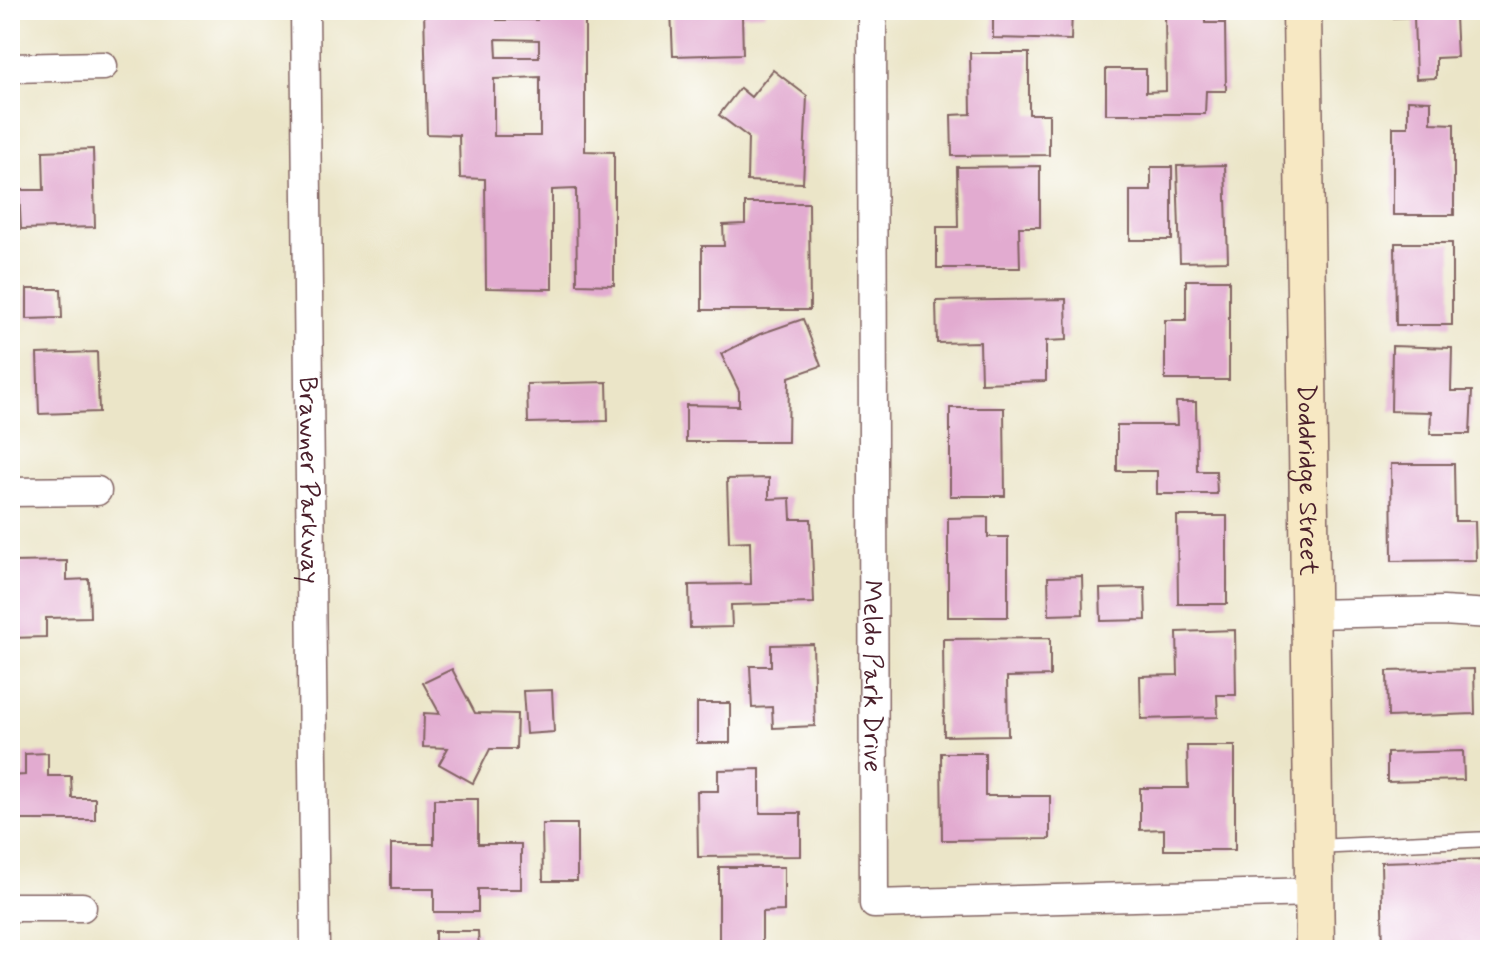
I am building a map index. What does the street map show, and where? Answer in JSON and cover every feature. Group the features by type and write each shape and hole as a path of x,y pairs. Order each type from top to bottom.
{"main road":[{"name":"Doddridge Street","path":"1302,10 1315,950"}],"street":[{"name":"Brawner Parkway","path":"305,10 315,950"},
{"name":"Meldo Park Drive","path":"872,10 874,904 1314,892"},
{"path":"10,68 103,66"},
{"path":"10,492 97,491"},
{"path":"1311,614 1443,611 1490,614"},
{"path":"10,907 82,907"}],"lane":[{"path":"1313,847 1490,839"}],"building":[{"path":"424,10 496,10 497,20 537,20 537,10 585,10 585,151 614,152 614,285 577,284 576,189 552,190 552,289 486,288 485,179 460,178 459,135 427,134","holes":["496,39 539,40 539,57 497,57","540,77 540,136 494,136 494,79"]},
{"path":"671,10 765,10 765,14 742,15 743,54 673,56"},
{"path":"993,10 1072,10 1071,40 993,38"},
{"path":"1165,10 1205,10 1205,23 1225,23 1226,91 1206,91 1205,114 1106,114 1106,69 1146,69 1146,92 1166,91"},
{"path":"1393,10 1490,10 1490,16 1455,17 1457,57 1436,58 1436,78 1416,79 1414,17 1393,18"},
{"path":"970,53 1029,53 1029,114 1049,114 1049,155 952,156 951,115 971,114"},
{"path":"773,70 807,96 803,183 747,181 748,137 719,115 740,88 751,97"},
{"path":"1408,100 1431,101 1431,123 1454,124 1454,215 1393,215 1393,127 1408,127"},
{"path":"93,149 95,227 21,229 19,190 44,190 43,151"},
{"path":"1225,165 1228,261 1180,262 1177,166"},
{"path":"1040,166 1040,227 1019,227 1020,268 937,268 937,227 958,227 957,167"},
{"path":"1151,167 1172,167 1172,240 1130,240 1130,191 1151,191"},
{"path":"745,203 809,203 810,310 702,310 702,246 724,246 723,225 745,224"},
{"path":"1395,243 1452,243 1452,325 1396,325"},
{"path":"1186,280 1229,280 1229,380 1165,380 1165,320 1186,320"},
{"path":"27,289 61,289 62,318 27,319"},
{"path":"1066,299 1067,340 1046,341 1046,381 981,383 980,342 937,343 936,301"},
{"path":"803,319 821,366 789,377 788,442 686,442 686,405 739,406 739,391 721,354 760,334"},
{"path":"1392,346 1452,348 1451,391 1472,391 1470,434 1430,434 1431,412 1391,411"},
{"path":"97,352 99,412 39,414 37,354"},
{"path":"607,382 608,421 528,423 527,384"},
{"path":"1176,402 1196,402 1197,471 1216,471 1217,494 1157,494 1157,471 1117,471 1117,425 1177,425"},
{"path":"950,408 1004,408 1005,496 950,496"},
{"path":"1391,464 1454,464 1455,521 1475,521 1476,560 1392,561"},
{"path":"769,478 769,499 790,498 791,519 811,519 814,603 731,605 732,627 690,628 689,585 751,584 750,541 729,542 727,479"},
{"path":"1177,516 1227,516 1227,604 1178,604"},
{"path":"988,517 988,537 1008,537 1008,617 948,617 948,518"},
{"path":"67,561 67,580 89,579 90,617 46,618 46,637 10,638 10,562"},
{"path":"1082,576 1083,614 1049,615 1048,577"},
{"path":"1145,588 1146,620 1101,621 1100,589"},
{"path":"1235,630 1236,695 1217,695 1218,717 1141,719 1140,676 1178,675 1177,632"},
{"path":"1050,638 1050,676 1007,677 1008,735 944,736 943,639"},
{"path":"813,644 815,726 773,728 772,707 752,708 750,666 771,666 771,645"},
{"path":"452,669 475,713 517,714 516,749 490,749 473,783 439,764 448,748 423,747 424,713 440,714 423,683"},
{"path":"1474,669 1475,714 1388,717 1387,671"},
{"path":"552,690 554,732 526,734 523,691"},
{"path":"697,703 730,703 730,743 697,743"},
{"path":"1187,746 1235,746 1235,850 1164,850 1164,829 1140,830 1140,788 1188,788"},
{"path":"1463,751 1464,780 1387,782 1387,753"},
{"path":"48,753 48,776 71,776 72,798 95,798 95,820 10,820 10,776 25,775 25,754"},
{"path":"941,753 985,753 985,796 1050,796 1050,839 942,840"},
{"path":"760,769 760,813 801,813 801,856 698,857 697,791 718,791 718,770"},
{"path":"434,799 478,799 478,844 521,844 521,889 478,889 478,912 434,912 434,889 391,889 391,844 434,844"},
{"path":"542,824 577,824 577,881 543,881"},
{"path":"1487,859 1490,950 1383,950 1381,862"},
{"path":"719,867 784,867 784,911 762,912 762,950 719,950"},
{"path":"435,931 478,931 479,950 435,950"}]}
